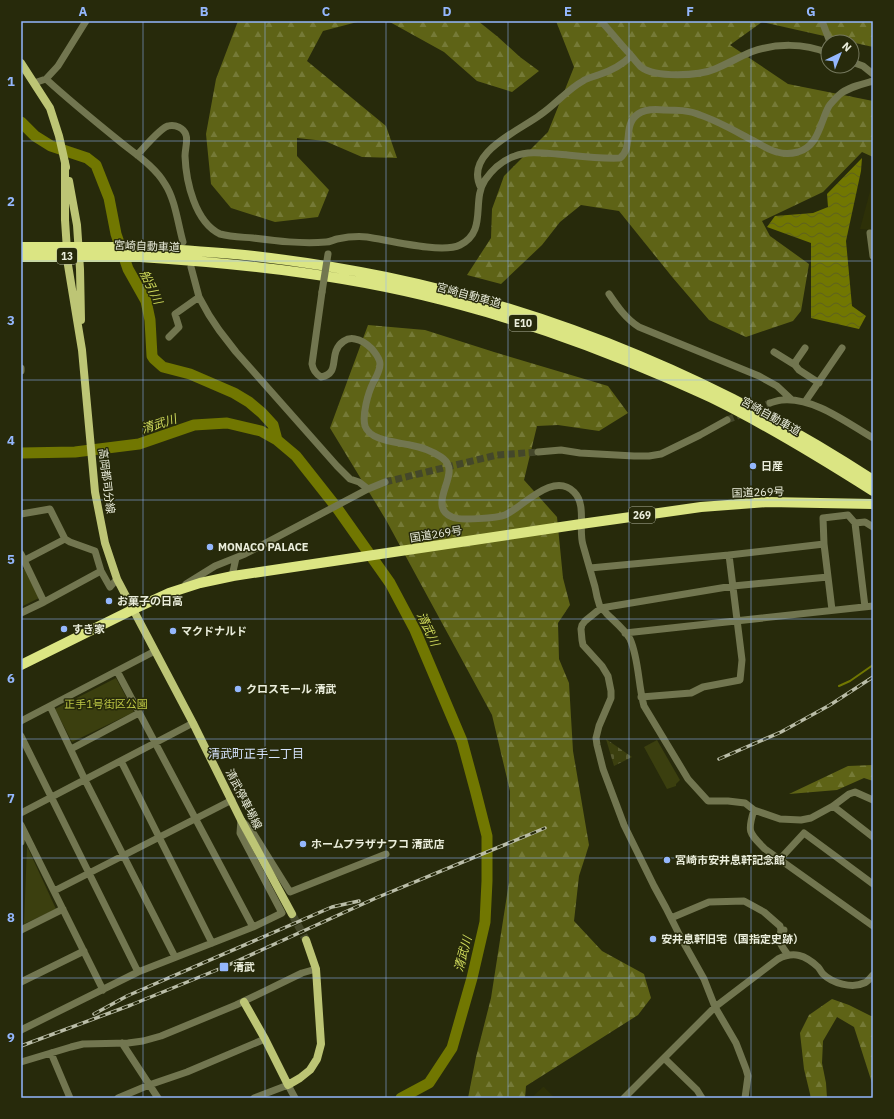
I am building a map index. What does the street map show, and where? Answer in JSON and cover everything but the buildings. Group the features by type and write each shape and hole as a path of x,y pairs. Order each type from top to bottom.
{"highway":[{"name":"宮崎自動車道","path":"21,247 138,252 315,274 384,287 460,304 577,341 627,360 713,399 777,432 873,491"},
{"name":"宮崎自動車道","path":"21,256 195,251 254,256 316,265 401,281 462,295 521,312 580,332 631,352 716,390 782,424 838,457 873,480"},
{"name":"国道269号","path":"21,665 169,593 200,583 233,576 702,507 768,502 873,504"}],"main road":[{"name":"高岡都司分線","path":"21,63 50,108 65,160 77,225 83,365 95,492 105,543 117,579 134,609"},
{"name":"高岡都司分線","path":"65,160 65,220 68,265 82,350"},
{"name":"清武停車場線","path":"134,609 194,723 241,820 292,914"},
{"path":"244,1002 266,1039 288,1084 300,1078 310,1070 317,1059 321,1044 316,969 306,940"}],"street":[{"path":"34,83 46,79 58,66 86,21"},
{"path":"601,21 642,67 654,73 701,73 714,70 751,52 776,46 794,46 820,50"},
{"path":"822,21 827,34"},
{"path":"481,188 477,174 480,163 486,154 496,144 540,116 584,80 621,66 631,56"},
{"path":"860,65 873,74"},
{"path":"46,79 64,96 137,155 161,177 166,184 172,199 183,242"},
{"path":"137,155 169,125 180,127 186,136 185,158 187,180 200,215 214,232 226,236 300,244 328,242 335,239 354,236 421,246 446,248 459,246 468,240 475,230 479,213 481,188 484,181 497,167 514,156 534,152 599,158 620,158 625,154 632,120 639,113 652,110 676,110 699,114 730,128 775,152 788,154 799,152 806,148 816,138 829,107 840,94 873,81"},
{"path":"870,233 873,256"},
{"path":"328,242 328,254 312,364 317,376 321,378 327,376 332,369 338,348 347,339 358,339 374,352 378,357 380,364 378,374 370,389 367,399 364,418 365,426 370,432 384,440 423,449 438,455 447,462 449,468 442,503 443,509 447,514 454,518 463,519 501,516 512,511 540,492 555,486 572,490 579,501 581,539 601,608 629,639 639,675 641,697 644,706 688,779 707,800 745,803 754,810 780,819 801,820 811,818 849,794 855,792 873,800"},
{"path":"191,267 199,297 208,315 223,335 337,466 350,479 359,482 368,489"},
{"path":"609,294 622,313 639,327 759,376 777,386 792,400"},
{"path":"169,337 179,327 175,314 199,297"},
{"path":"795,365 805,348"},
{"path":"805,402 842,348"},
{"path":"774,352 795,365 799,370 819,383"},
{"path":"770,403 782,400 805,402 827,410 873,438"},
{"path":"538,452 561,450 580,453 634,456 661,454 727,420"},
{"path":"169,593 215,566 245,554 368,489 385,482"},
{"path":"21,514 50,509 65,538 70,542 96,551 101,571 110,587 117,579"},
{"path":"832,610 824,544 823,518 848,515 855,524 865,607"},
{"path":"855,524 865,522 873,527"},
{"path":"44,602 22,559 65,538"},
{"path":"590,568 729,555 824,544"},
{"path":"641,697 692,693 703,687 740,680 742,660 729,555"},
{"path":"233,576 236,558"},
{"path":"21,613 101,571"},
{"path":"745,1098 748,1076 736,1043 715,1007 704,980 654,886 624,825 603,769 597,746 597,732 611,698 612,691 608,676 602,666 584,645 581,629 585,621 601,608 733,586 828,577"},
{"path":"625,633 873,606"},
{"path":"21,721 156,651"},
{"path":"117,672 253,927"},
{"path":"50,706 85,780 175,957"},
{"path":"71,749 139,713"},
{"path":"21,813 194,723"},
{"path":"21,736 138,972"},
{"path":"121,761 212,943"},
{"path":"54,891 232,800"},
{"path":"832,806 873,837"},
{"path":"754,810 750,823 750,831 765,849 873,926"},
{"path":"241,820 252,831 290,892 386,854"},
{"path":"21,1030 138,972 253,927 282,913 240,833 241,820"},
{"path":"21,825 21,842"},
{"path":"21,825 103,990"},
{"path":"780,859 804,832 873,884"},
{"path":"671,918 709,902 744,901 764,912 780,926 782,930 779,938 780,945 788,954"},
{"path":"21,930 63,909"},
{"path":"21,982 84,951"},
{"path":"624,1098 715,1007 778,958 786,954 795,954 807,958 818,967 824,975 836,982 856,986 866,983 873,975"},
{"path":"21,1062 83,1044 128,1043 161,1036 244,1002 302,973 316,969"},
{"path":"118,1098 187,1072 266,1039"},
{"path":"122,1043 158,1098"},
{"path":"51,1053 70,1098"},
{"path":"664,1058 697,1090 702,1098"},
{"path":"254,1098 288,1084 296,1098"}],"shaded area":[{"path":"873,180 873,230 860,229"},
{"path":"543,1087 555,1098 531,1098"}],"green space":[{"path":"238,21 361,21 323,31 307,61 386,126 397,158 362,157 325,141 297,138 297,156 329,190 318,217 275,222 231,208 211,184 206,134 216,79"},
{"path":"388,21 478,21 520,57 539,71 512,92 477,81 444,52"},
{"path":"556,21 873,21 873,47 860,44 860,34 820,35 762,22 730,45 788,84 873,101 873,157 862,152 823,192 762,221 770,236 809,264 801,311 793,321 746,337 709,320 619,211 581,205 560,222 542,245 501,284 467,275 491,238 492,209 504,176 548,132 574,67"},
{"path":"368,325 425,330 608,386 628,413 599,431 558,425 537,426 524,480 557,517 563,578 570,605 558,623 559,659 569,683 573,751 589,845 579,876 574,921 602,951 644,974 651,998 638,1015 526,1086 525,1098 468,1098 476,1057 491,998 509,882 510,791 492,715 386,520 330,428"},
{"path":"25,569 39,598 21,607 21,570"},
{"name":"正手1号街区公園","path":"116,678 134,712 72,742 55,709"},
{"path":"606,739 632,757 614,766"},
{"path":"657,740 680,780 676,786 667,789 644,747"},
{"path":"873,765 873,781 864,778 837,790 789,794 848,766"},
{"path":"27,846 56,909 24,924"},
{"path":"832,999 849,1005 873,1017 873,1086 854,1027 837,1017 823,1041 822,1063 827,1098 811,1098 804,1069 800,1033 809,1015"}],"water":[{"path":"862,158 861,171 846,241 852,306 866,316 859,329 811,318 811,243 767,227 775,216 813,213 828,207 827,194"}],"waterway":[{"name":"船引川","path":"21,122 35,136 51,146 87,158 96,165 109,198 116,234 128,269 146,301 150,320 152,356 154,359 163,367 190,374 234,393 249,402 273,425 277,440"},
{"name":"清武川","path":"21,453 75,452 139,444 194,425 227,423 261,431 277,440 296,456 337,508 390,583 415,630 462,741 487,836 485,922 472,978 452,1048 429,1083 401,1098"},
{"path":"839,686 850,681 873,665"}],"tunnel":[{"path":"727,420 770,403"},
{"path":"385,482 497,455 538,452"},
{"path":"292,914 306,940"}],"railway":[{"path":"719,759 781,732 830,705 873,677"},
{"path":"21,1046 131,1005 224,967 376,898 545,828"},
{"path":"94,1014 127,996 332,907 359,901"}],"place":[{"name":"日産","path":"753,466"},
{"name":"MONACO PALACE","path":"210,547"},
{"name":"お菓子の日高","path":"109,601"},
{"name":"すき家","path":"64,629"},
{"name":"マクドナルド","path":"173,631"},
{"name":"クロスモール 清武","path":"238,689"},
{"name":"ホームプラザナフコ 清武店","path":"303,844"},
{"name":"宮崎市安井息軒記念館","path":"667,860"},
{"name":"安井息軒旧宅（国指定史跡）","path":"653,939"},
{"name":"清武","path":"224,967"}],"district":[{"name":"清武町正手二丁目","path":"256,754"}]}
